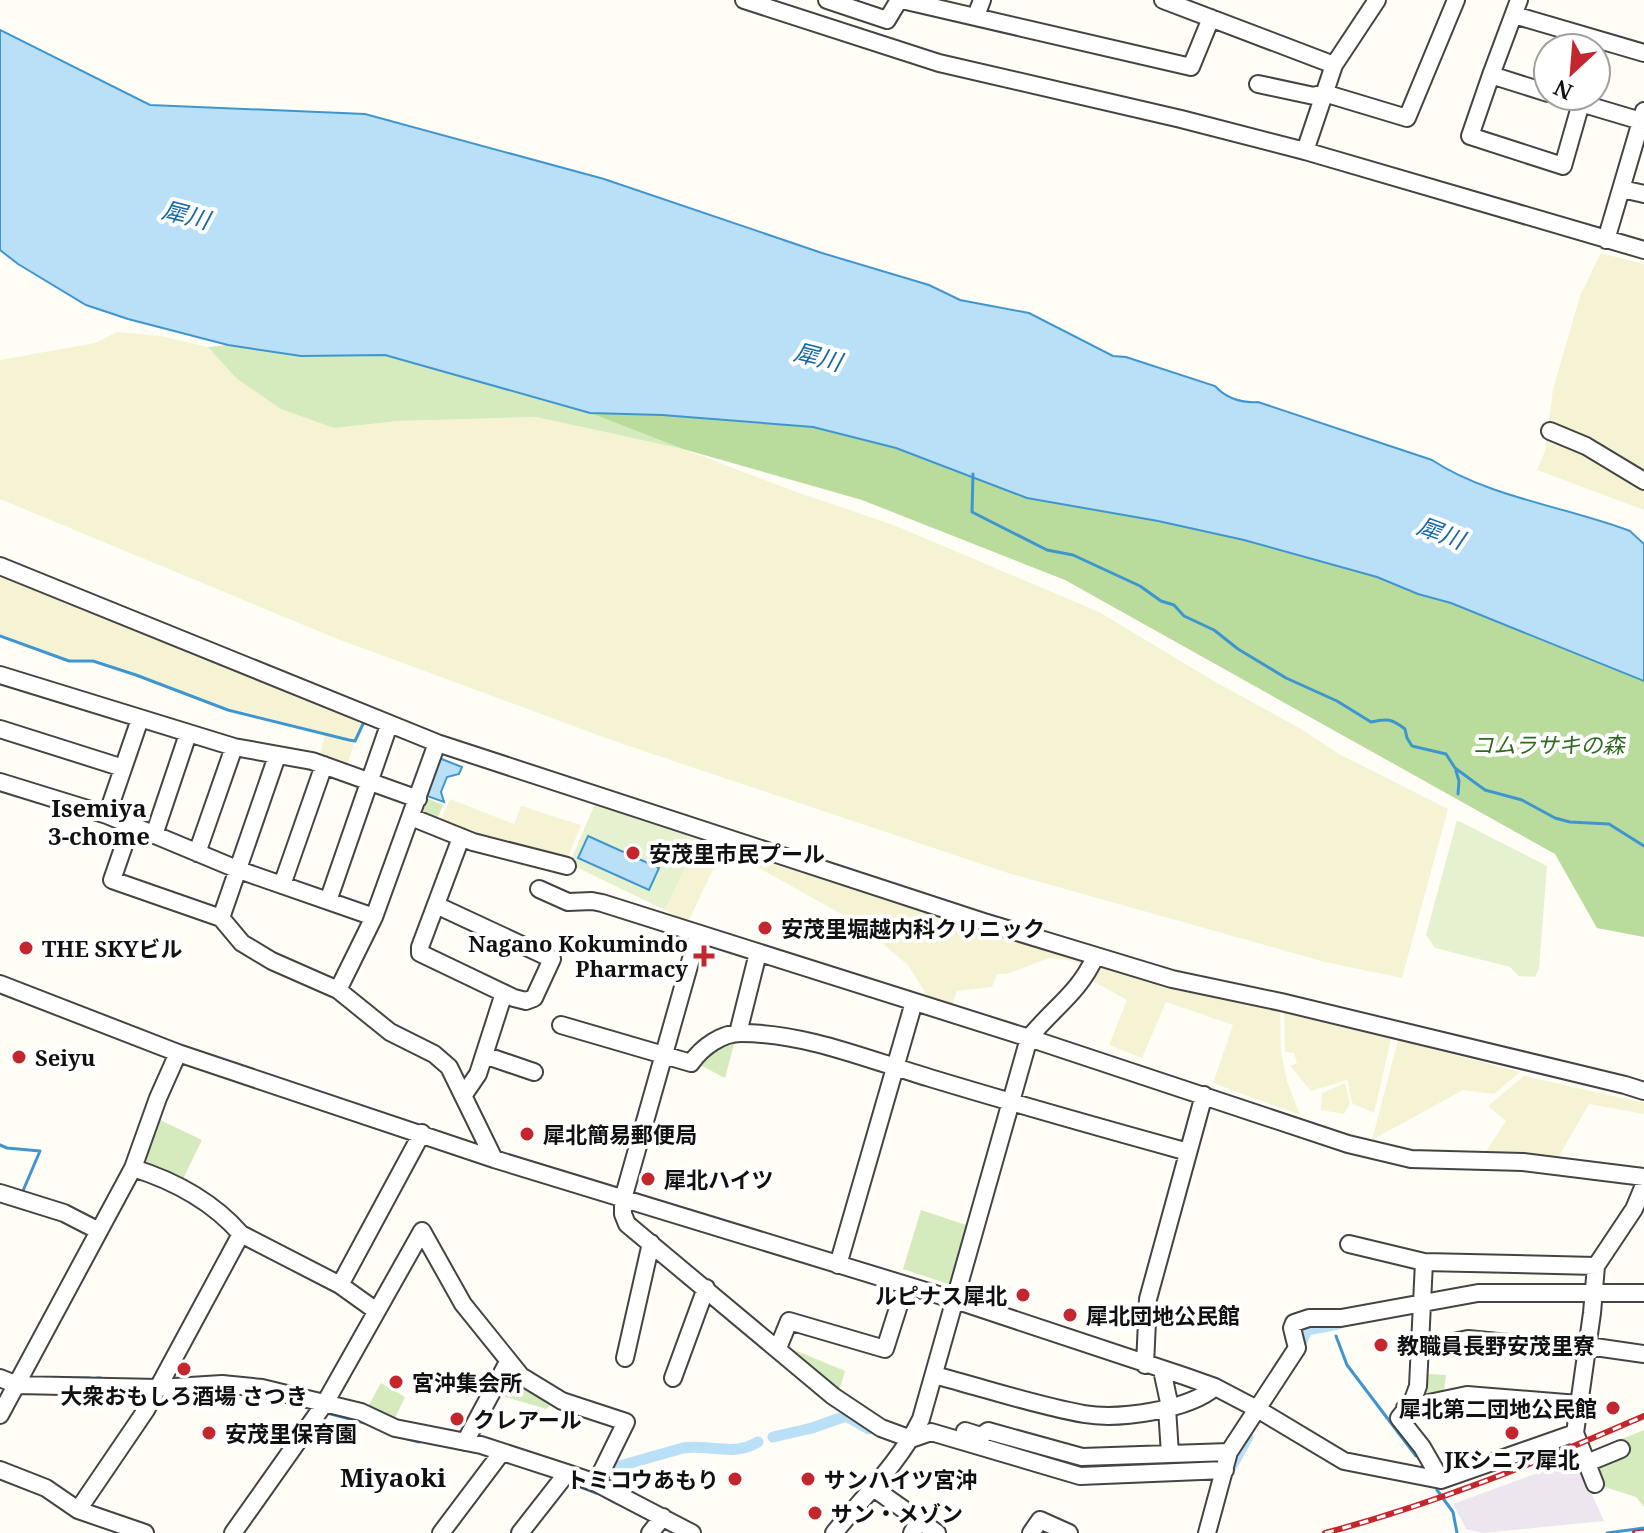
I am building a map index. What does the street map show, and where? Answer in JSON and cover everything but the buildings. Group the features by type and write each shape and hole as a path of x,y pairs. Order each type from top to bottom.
{"street":[{"path":"744,0 939,63 1305,151 1644,250"},
{"path":"827,0 887,20 900,0 1191,67 1211,18"},
{"path":"976,16 982,0"},
{"path":"1163,0 1334,65"},
{"path":"1258,84 1314,96 1324,93 1407,118 1456,0"},
{"path":"1305,151 1334,65 1372,1"},
{"path":"1578,112 1563,166 1470,136 1517,7 1644,53"},
{"path":"1491,75 1532,88"},
{"path":"1606,240 1643,116 1612,110"},
{"path":"1622,189 1644,194"},
{"path":"1550,431 1586,446 1644,481"},
{"path":"0,566 437,743 1095,957 1172,979 1281,1002 1644,1091"},
{"path":"0,675 234,747 324,765 418,799"},
{"path":"107,815 140,719"},
{"path":"328,901 389,725"},
{"path":"0,729 123,768"},
{"path":"154,835 188,734"},
{"path":"338,990 374,917 437,743"},
{"path":"197,853 234,747"},
{"path":"221,918 277,756"},
{"path":"282,885 324,765"},
{"path":"0,782 107,815 239,870 374,917"},
{"path":"411,817 461,837 567,866"},
{"path":"131,825 112,880 221,918 242,943 272,961 338,990 390,1032 434,1054 449,1067 494,1159"},
{"path":"436,905 552,959 534,998 526,1001 504,993 420,953 436,905 461,837"},
{"path":"602,903 609,887"},
{"path":"539,889 568,902 602,903 1029,1038 1348,1144 1411,1159 1523,1162 1644,1177"},
{"path":"698,934 623,1199 627,1224 833,1396 881,1428 911,1439 931,1432 1080,1476 1225,1470"},
{"path":"738,1033 758,953"},
{"path":"836,1532 911,1439 921,1419 1029,1038 1071,996 1086,977 1095,957"},
{"path":"0,984 178,1053 494,1159 955,1300 1215,1387 1344,1461 1441,1480 1575,1433"},
{"path":"463,1096 478,1074 504,993"},
{"path":"838,1265 914,1002"},
{"path":"561,1025 691,1063 698,1052 711,1043 738,1033 793,1038 1188,1152"},
{"path":"0,1415 133,1168 178,1053"},
{"path":"484,1055 534,1072"},
{"path":"1145,1365 1148,1299 1204,1095"},
{"path":"340,1285 422,1133"},
{"path":"133,1168 182,1186 231,1222 241,1234 340,1285 375,1310"},
{"path":"1595,1484 1575,1433 1596,1266 1639,1209 1644,1185"},
{"path":"0,1193 64,1213 99,1231"},
{"path":"233,1533 325,1403 422,1231 463,1304 521,1376 562,1401 626,1422 596,1483"},
{"path":"78,1510 158,1388 241,1234"},
{"path":"625,1358 651,1243"},
{"path":"1349,1244 1424,1262 1596,1266"},
{"path":"1424,1262 1418,1386 1413,1400 1399,1418 1422,1447 1441,1480"},
{"path":"778,1348 789,1321 885,1349 905,1286"},
{"path":"673,1378 706,1288"},
{"path":"1207,1533 1229,1452 1297,1348 1292,1328 1294,1323 1309,1318 1341,1318 1478,1293 1644,1293"},
{"path":"1421,1349 1468,1339 1644,1354"},
{"path":"465,1442 508,1362"},
{"path":"1162,1370 1170,1454"},
{"path":"934,1375 1087,1415 1152,1413 1203,1397 1215,1387"},
{"path":"0,1378 17,1385 158,1388 239,1384 325,1403 361,1412 395,1428 502,1452 596,1483 692,1533"},
{"path":"1405,1408 1467,1395 1578,1404"},
{"path":"921,1419 981,1436 988,1431 1082,1457 1229,1452"},
{"path":"1587,1463 1621,1449"},
{"path":"441,1533 502,1452"},
{"path":"0,1470 46,1488 78,1510 145,1533"},
{"path":"520,1533 567,1473"},
{"path":"872,1487 916,1526 937,1533"},
{"path":"650,1533 663,1517"},
{"path":"1031,1533 1040,1520 1069,1533"}],"shaded area":[{"path":"1601,253 1644,264 1644,510 1537,470 1545,451 1553,389 1580,296"},
{"path":"117,332 161,336 208,347 236,378 334,428 398,421 536,417 683,449 896,526 1099,612 1339,754 1448,809 1402,978 1325,962 1008,873 614,741 335,638 0,499 0,360 95,343"},
{"path":"0,572 361,724 354,740 226,707 93,659 66,659 0,634"},
{"path":"325,735 354,743 347,767 319,758"},
{"path":"450,799 514,824 521,806 581,825 566,862 439,824"},
{"path":"690,832 1088,959 1084,967 1074,961 1049,958 1007,974 997,974 992,987 957,991 952,1005 928,997 908,965 861,925 723,848 688,922 665,910 696,845 686,841"},
{"path":"1096,966 1170,987 1280,1011 1281,1052 1287,1081 1300,1115 1213,1083 1233,1025 1166,1002 1142,1058 1109,1045 1127,1000 1089,979"},
{"path":"1284,1013 1391,1039 1374,1113 1352,1103 1347,1080 1311,1091 1290,1066 1297,1063 1294,1053 1285,1052"},
{"path":"1398,1040 1520,1072 1494,1094 1463,1090 1372,1140"},
{"path":"1524,1076 1644,1103 1644,1114 1589,1104 1555,1163 1483,1156 1506,1121 1488,1106"},
{"path":"1345,1083 1350,1103 1344,1114 1321,1110 1322,1093"},
{"path":"1576,1459 1604,1521 1483,1533 1466,1529 1453,1504"}],"green space":[{"path":"228,345 301,356 385,355 590,413 683,449 536,417 398,421 334,428 281,409 236,378 208,347"},
{"name":"コムラサキの森","path":"590,413 662,415 813,427 896,448 1027,498 1244,540 1377,577 1418,594 1451,603 1644,681 1644,937 1597,928 1555,854 1065,580 862,500 683,449"},
{"path":"424,797 443,805 436,822 418,812"},
{"name":"安茂里市民プール","path":"599,801 690,832 686,841 696,845 665,910 570,862"},
{"path":"1457,820 1547,866 1539,968 1535,977 1519,976 1510,967 1435,948 1426,935"},
{"path":"734,1044 725,1078 700,1065 699,1062 715,1050"},
{"path":"156,1118 202,1140 182,1181 140,1166"},
{"path":"921,1210 972,1227 954,1286 903,1269"},
{"path":"792,1349 845,1371 838,1395 789,1353"},
{"path":"511,1373 553,1402 546,1409 495,1394"},
{"path":"1430,1374 1446,1375 1444,1391 1421,1397 1425,1377"},
{"path":"381,1383 405,1397 395,1418 368,1406"},
{"path":"1644,1430 1644,1507 1636,1497 1605,1487 1595,1467 1623,1454 1617,1441"}],"water":[{"name":"犀川","path":"0,30 150,105 365,114 604,179 822,253 929,285 960,300 1029,313 1113,356 1126,357 1215,386 1235,399 1258,402 1432,460 1454,473 1503,492 1630,531 1644,544 1644,681 1451,603 1418,594 1377,577 1244,540 1027,498 896,448 813,427 662,415 590,413 385,355 301,356 228,345 86,305 0,250"},
{"path":"439,758 462,767 459,774 447,777 441,792 444,802 427,796"},
{"path":"588,836 659,868 649,890 578,858"}],"waterway":[{"path":"973,474 972,512 1047,550 1073,555 1140,586 1286,678 1337,701 1371,722 1389,720 1396,723 1405,729 1412,746 1446,754 1455,768 1485,790 1522,800 1555,818 1609,824 1644,846"},
{"path":"0,636 69,661 93,661 228,710 349,740 355,741 363,724"},
{"path":"1456,771 1458,794"},
{"path":"0,1145 40,1151 22,1193"},
{"path":"1296,1355 1307,1330 1338,1324"},
{"path":"1336,1336 1347,1365 1416,1456"},
{"path":"42,1378 90,1378"},
{"path":"160,1397 240,1394"},
{"path":"255,1395 283,1401"},
{"path":"290,1403 314,1409"},
{"path":"327,1413 365,1423"},
{"path":"773,1437 846,1416 869,1429"},
{"path":"400,1437 419,1442"},
{"path":"1229,1471 1248,1437"},
{"path":"606,1475 609,1469 683,1448 740,1449 758,1442"},
{"path":"568,1482 596,1493"},
{"path":"1437,1490 1453,1512 1457,1533"},
{"path":"605,1497 616,1503"},
{"path":"1607,1533 1644,1528"}],"railway":[{"path":"1325,1533 1487,1480 1644,1416"},
{"path":"1635,1533 1644,1532"}],"place":[{"name":"安茂里市民プール","path":"633,853"},
{"name":"安茂里堀越内科クリニック","path":"765,928"},
{"name":"THE SKYビル","path":"26,948"},
{"name":"Nagano Kokumindo Pharmacy","path":"704,956"},
{"name":"Seiyu","path":"19,1057"},
{"name":"犀北簡易郵便局","path":"527,1134"},
{"name":"犀北ハイツ","path":"648,1179"},
{"name":"ルピナス犀北","path":"1023,1295"},
{"name":"犀北団地公民館","path":"1070,1315"},
{"name":"教職員長野安茂里寮","path":"1381,1345"},
{"name":"大衆おもしろ酒場 さつき","path":"184,1369"},
{"name":"宮沖集会所","path":"396,1382"},
{"name":"犀北第二団地公民館","path":"1613,1408"},
{"name":"クレアール","path":"457,1419"},
{"name":"安茂里保育園","path":"209,1433"},
{"name":"JKシニア犀北","path":"1512,1433"},
{"name":"トミコウあもり","path":"735,1479"},
{"name":"サンハイツ宮沖","path":"808,1479"},
{"name":"サン・メゾン","path":"815,1513"}],"district":[{"name":"Isemiya 3-chome","path":"99,821"},
{"name":"Miyaoki","path":"393,1477"}]}
